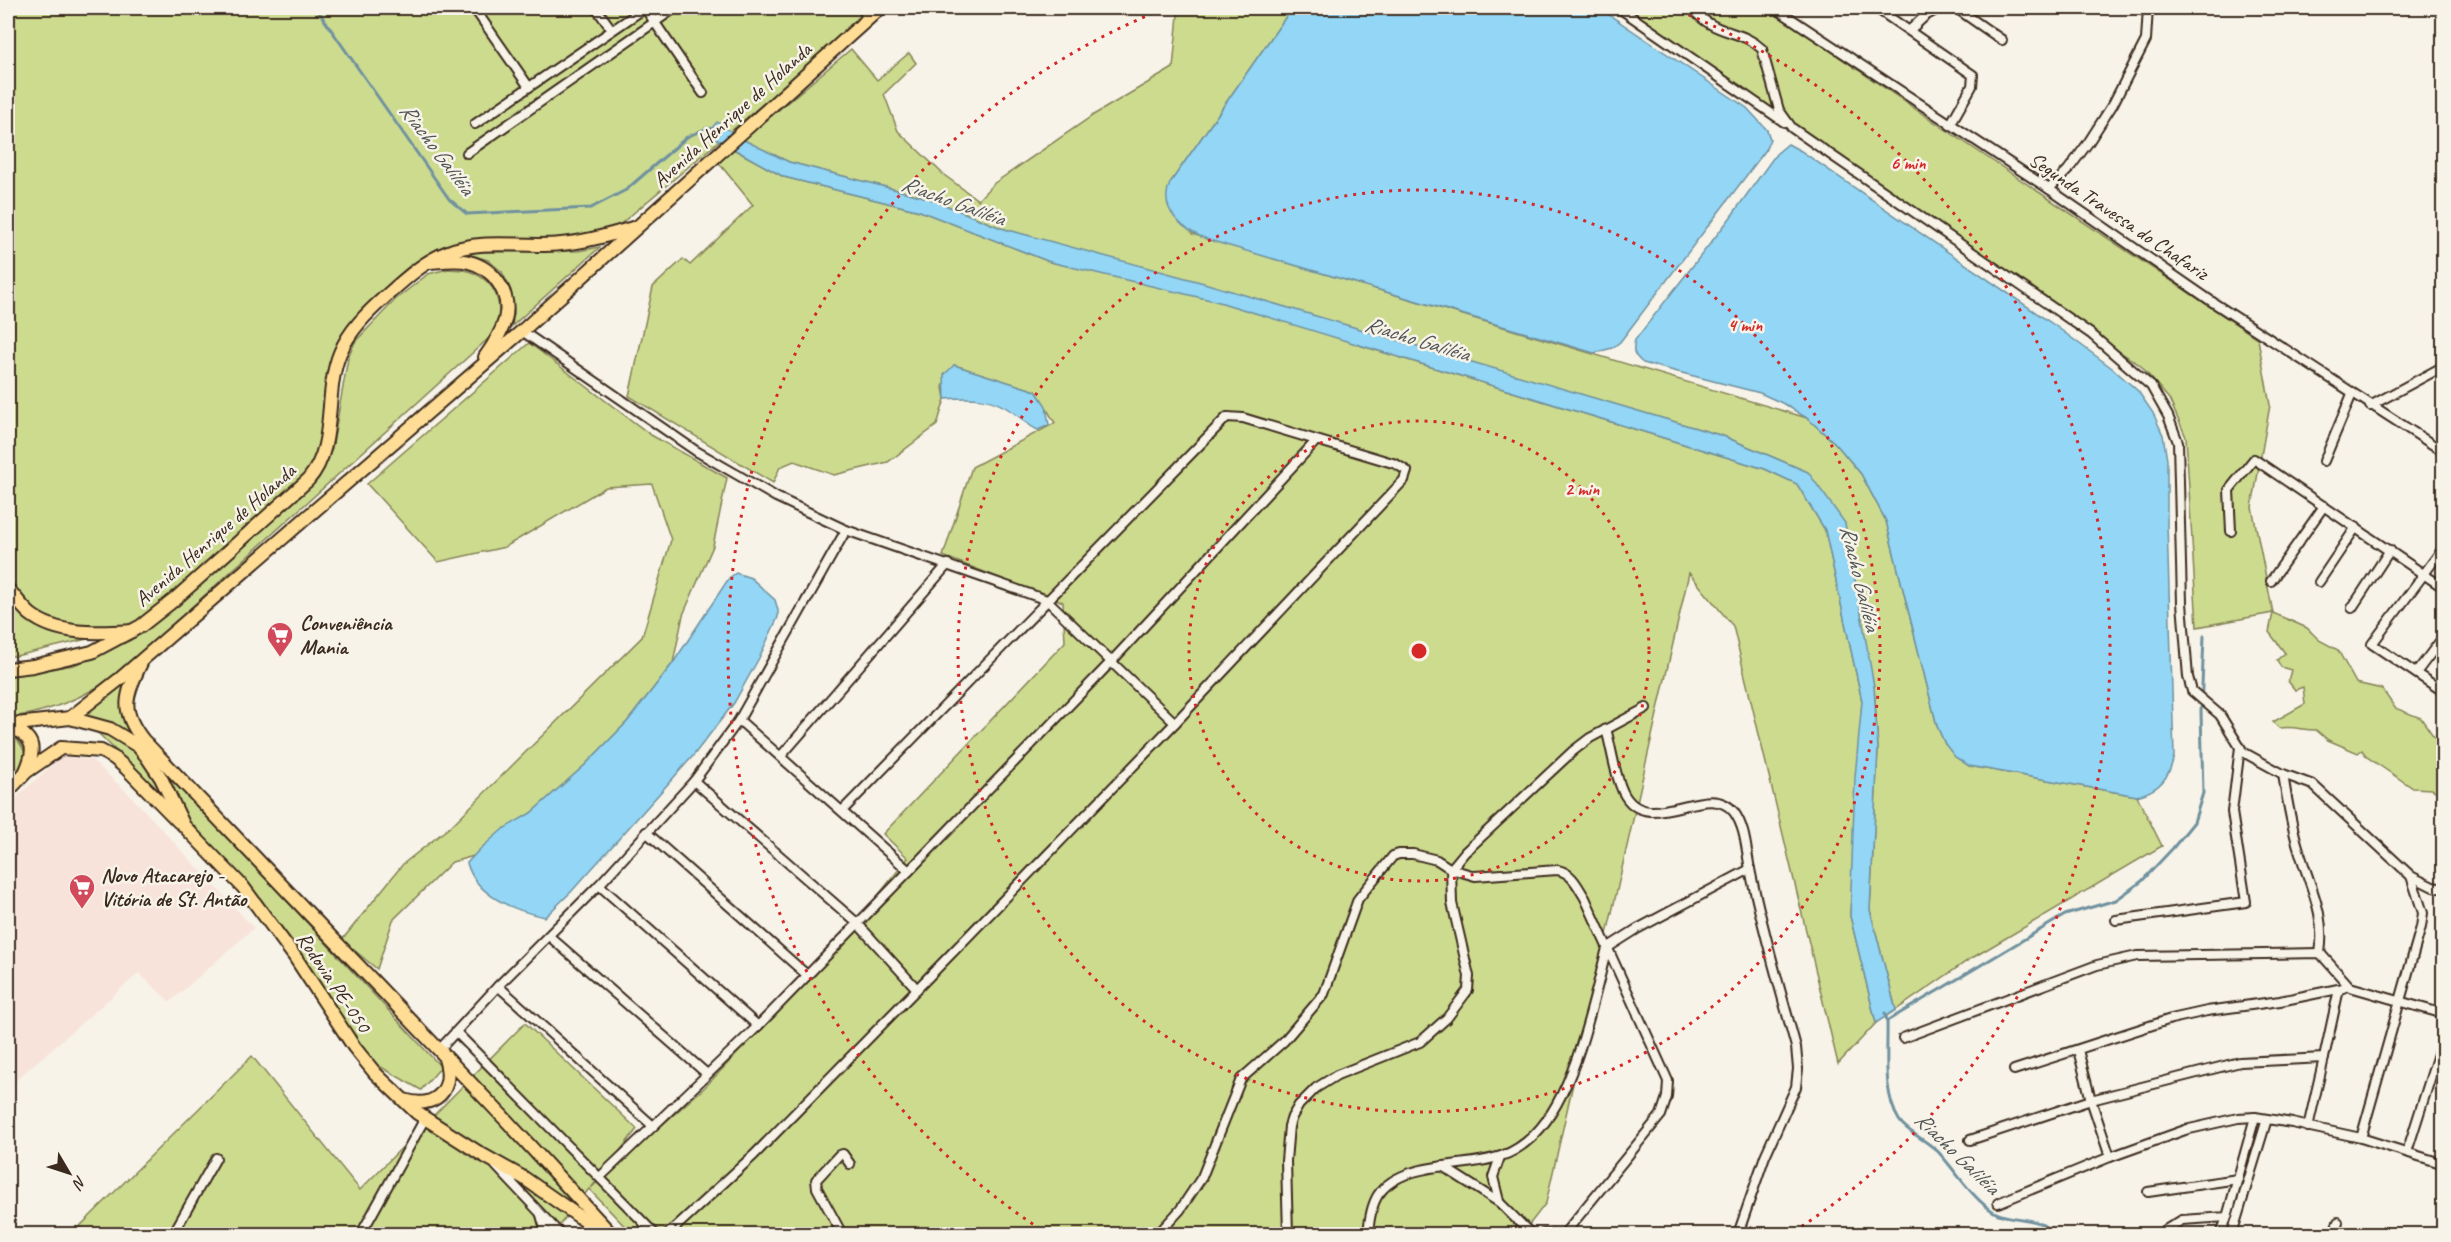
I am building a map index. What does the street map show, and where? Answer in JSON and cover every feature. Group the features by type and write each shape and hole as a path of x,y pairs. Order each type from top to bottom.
{"main road":[{"name":"Avenida Henrique de Holanda","path":"70,718 145,657 522,331 738,136 865,13 880,8"},
{"name":"Avenida Henrique de Holanda","path":"8,669 74,657 104,647 155,617 317,470 326,439 336,362 347,337 371,310 427,262 462,247 563,244 605,237 637,226"},
{"path":"427,262 473,263 486,269 502,288 506,319 477,369"},
{"path":"8,589 30,613 47,623 82,632 132,631"},
{"name":"Rodovia PE-050","path":"145,657 132,685 127,713 133,727 143,740 611,1234"},
{"path":"9,725 70,718"},
{"name":"Rodovia PE-050","path":"70,718 110,729 138,746 161,778 184,826 243,887 295,957 354,1047 375,1073 424,1120 532,1183 605,1234"},
{"path":"9,725 24,734 31,742 33,757 26,772"},
{"path":"8,791 26,772 61,748 100,752 114,758 127,769 184,826"},
{"path":"402,1099 415,1104 429,1102 440,1095 447,1084 449,1071 442,1054"}],"street":[{"path":"474,8 528,87"},
{"path":"596,8 612,30"},
{"path":"475,124 645,8 703,93"},
{"path":"467,153 675,8"},
{"path":"1619,8 2091,334 2151,386 2168,416 2178,442 2182,603 2188,677 2192,691 2220,716 2240,747 2253,759 2283,774 2313,785 2411,876 2433,887 2444,889"},
{"path":"1692,8 1706,23 1716,29 1747,39 1762,49 1779,110 1792,128"},
{"name":"Segunda Travessa do Chafariz","path":"1775,8 2049,189 2214,303 2443,452"},
{"path":"1876,8 1973,75 1972,86 1950,124"},
{"path":"1910,30 1925,16 1940,8"},
{"path":"1956,8 2002,40"},
{"path":"2049,189 2068,170 2112,104 2146,40 2148,8"},
{"path":"522,331 696,451 776,497 846,530 1047,600 1175,723"},
{"path":"2370,406 2444,366"},
{"path":"2324,461 2352,394"},
{"path":"668,1234 754,1155 1175,723 1407,476 1406,469 1243,418 1227,417 842,811"},
{"path":"600,1177 758,1026 909,871 1111,662 1316,441"},
{"path":"2231,531 2229,490 2254,459 2444,588"},
{"path":"2271,581 2324,506"},
{"path":"2319,582 2356,528"},
{"path":"442,1054 456,1032 498,986 599,885 694,781 739,720 846,530"},
{"path":"2444,547 2372,644 2444,692"},
{"path":"2352,608 2390,550"},
{"path":"781,756 948,564"},
{"path":"2416,673 2444,636"},
{"path":"1288,1234 1286,1161 1292,1117 1299,1105 1316,1088 1337,1075 1420,1042 1447,1018 1468,990 1469,976 1452,903 1451,869 1465,852 1563,759 1590,738 1646,708"},
{"path":"739,720 909,871"},
{"path":"1606,729 1623,791 1632,804 1652,812 1716,801 1728,806 1739,820 1744,835 1750,869 1796,1047 1798,1069 1796,1087 1765,1156 1738,1234"},
{"path":"2116,920 2246,902 2232,812 2240,747"},
{"path":"2283,774 2289,818 2320,909 2320,953 2350,987"},
{"path":"694,781 857,922 917,989"},
{"path":"646,832 807,975"},
{"path":"1158,1234 1180,1210 1202,1177 1241,1079 1284,1041 1324,994 1358,899 1379,871 1393,856 1399,854 1413,854 1437,860 1451,869 1481,877 1563,871 1573,879 1585,898 1668,1081 1667,1097 1661,1115 1564,1234"},
{"path":"1368,1234 1377,1197 1389,1183 1400,1177 1442,1167 1500,1157 1536,1133 1559,1098 1583,1037 1608,948 1637,929 1750,869"},
{"path":"2361,1138 2423,913 2411,876"},
{"path":"599,885 758,1026"},
{"path":"549,936 707,1074"},
{"path":"1903,1038 2097,965 2137,956 2320,953"},
{"path":"498,986 653,1126"},
{"path":"2014,1070 2171,1019 2350,987 2444,1014"},
{"path":"2308,1127 2339,989"},
{"path":"456,1032 655,1234"},
{"path":"2407,1152 2444,1035"},
{"path":"2078,1050 2091,1100 2110,1157"},
{"path":"1970,1140 2091,1100 2240,1062 2324,1058"},
{"path":"1998,1203 2110,1157 2210,1122 2255,1117 2361,1138 2444,1164"},
{"path":"2221,1234 2255,1117"},
{"path":"2232,1234 2267,1119"},
{"path":"361,1234 424,1120"},
{"path":"842,1234 817,1188 816,1180 841,1154 850,1164"},
{"path":"1500,1157 1493,1177 1500,1203"},
{"path":"173,1234 216,1158"},
{"path":"489,1159 560,1234"},
{"path":"1442,1167 1500,1203 1531,1234"},
{"path":"2148,1192 2238,1179"},
{"path":"539,1211 545,1229 544,1234"},
{"path":"2159,1234 2181,1220 2227,1217"},
{"path":"2333,1234 2338,1222"},
{"path":"1543,1234 1552,1234"}],"shaded area":[{"path":"62,756 92,760 129,794 254,928 170,1002 139,973 8,1087 8,805"}],"green space":[{"path":"8,8 860,8 865,18 605,237 466,252 578,251 600,247 512,326 514,312 511,290 502,272 488,260 470,255 447,258 418,269 347,337 321,462 132,631 82,632 30,613 8,587"},
{"path":"1183,8 1292,8 1170,183 1192,234 1807,418 1836,444 1861,474 1886,521 1937,726 1945,744 1969,766 2137,796 2162,846 1967,961 1896,1010 1870,910 1878,749 1874,686 1808,472 1723,436 1296,311 1001,228 928,198 789,162 743,140 851,49 877,80 909,53 916,63 884,94 898,131 944,175 978,200 993,184 1095,114 1173,68 1178,15"},
{"path":"1621,8 1768,8 2258,339 2270,405 2252,507 2273,613 2197,627 2186,437 2169,399 2140,365 2050,306"},
{"path":"733,149 784,177 920,211 1050,262 1227,298 1362,346 1765,469 1797,484 1825,530 1862,701 1850,916 1876,1023 1838,1064 1733,626 1689,573 1546,1203 1522,1234 632,1234 589,1189 552,1234 72,1234 252,1056 360,1190 525,1023 637,1129 591,1188 705,1087 820,968 908,858 883,834 1065,642 1063,602 943,556 972,467 1055,423 1036,391 954,365 943,387 945,399 937,425 888,462 834,475 794,461 780,467 773,483 629,396 653,287 683,259 690,265 753,205 718,162"},
{"path":"448,269 471,272 481,277 494,291 499,308 498,318 490,337 113,676 89,692 67,702 43,711 8,717 8,675 74,665 131,640 174,608 306,486 321,470 333,444 348,358 355,342 396,299 428,274"},
{"path":"529,343 651,435 727,478 713,546 683,615 673,663 627,722 585,765 531,813 513,824 474,856 452,862 393,920 377,969 342,940 403,864 451,826 642,637 671,540 652,484 606,487 505,547 438,562 367,484"},
{"path":"8,596 34,622 57,634 91,638 8,656"},
{"path":"2273,613 2307,628 2319,640 2338,650 2356,683 2382,689 2395,708 2421,718 2443,750 2443,797 2432,789 2413,788 2367,757 2362,750 2358,753 2328,740 2316,730 2279,728 2273,722 2305,704 2303,687 2295,690 2288,681 2291,670 2281,667 2277,660 2285,653 2269,632"},
{"path":"130,677 133,735 441,1067 421,1090 374,1063 276,920 235,869 86,721 77,719"},
{"path":"8,730 21,745 25,757 21,769 8,784"}],"water":[{"path":"1292,8 1599,8 1747,108 1767,130 1770,139 1765,151 1620,342 1612,348 1594,353 1209,240 1191,232 1176,219 1167,203 1170,183"},
{"path":"717,122 744,140 789,162 928,198 1001,228 1204,283 1723,436 1808,472 1845,523 1874,686 1878,749 1870,910 1896,1010 1876,1023 1850,916 1855,777 1862,701 1825,530 1797,484 1765,469 1219,302 1050,262 920,211 784,177 707,134"},
{"path":"1788,144 2057,327 2112,368 2138,391 2153,413 2163,435 2167,460 2174,756 2166,777 2152,790 2137,796 1969,766 1955,757 1945,744 1937,726 1886,521 1861,474 1836,444 1807,418 1784,404 1760,393 1643,363 1636,356 1635,340 1730,218 1776,154"},
{"path":"954,365 1036,391 1046,406 1049,425 1038,430 998,403 972,398 945,399 944,375"},
{"path":"736,573 751,578 775,600 778,617 734,703 693,756 571,892 545,917 521,911 488,893 472,875 467,863 503,829 531,813 585,765 627,722 673,663 729,578"}],"waterway":[{"name":"Riacho Galiléia","path":"316,8 449,199 467,214 591,208 626,190 687,137 707,128 713,129"},
{"path":"1887,1021 2065,915 2116,900 2142,881 2173,848 2194,822 2203,793 2201,711 2204,636"},
{"name":"Riacho Galiléia","path":"1885,1013 1888,1085 1899,1120 1937,1150 1986,1207 2001,1215 2034,1221 2047,1228 2052,1234"}],"place":[{"name":"Conveniência Mania","path":"280,658"},
{"name":"Novo Atacarejo - Vitória de St. Antão","path":"82,910"}]}
